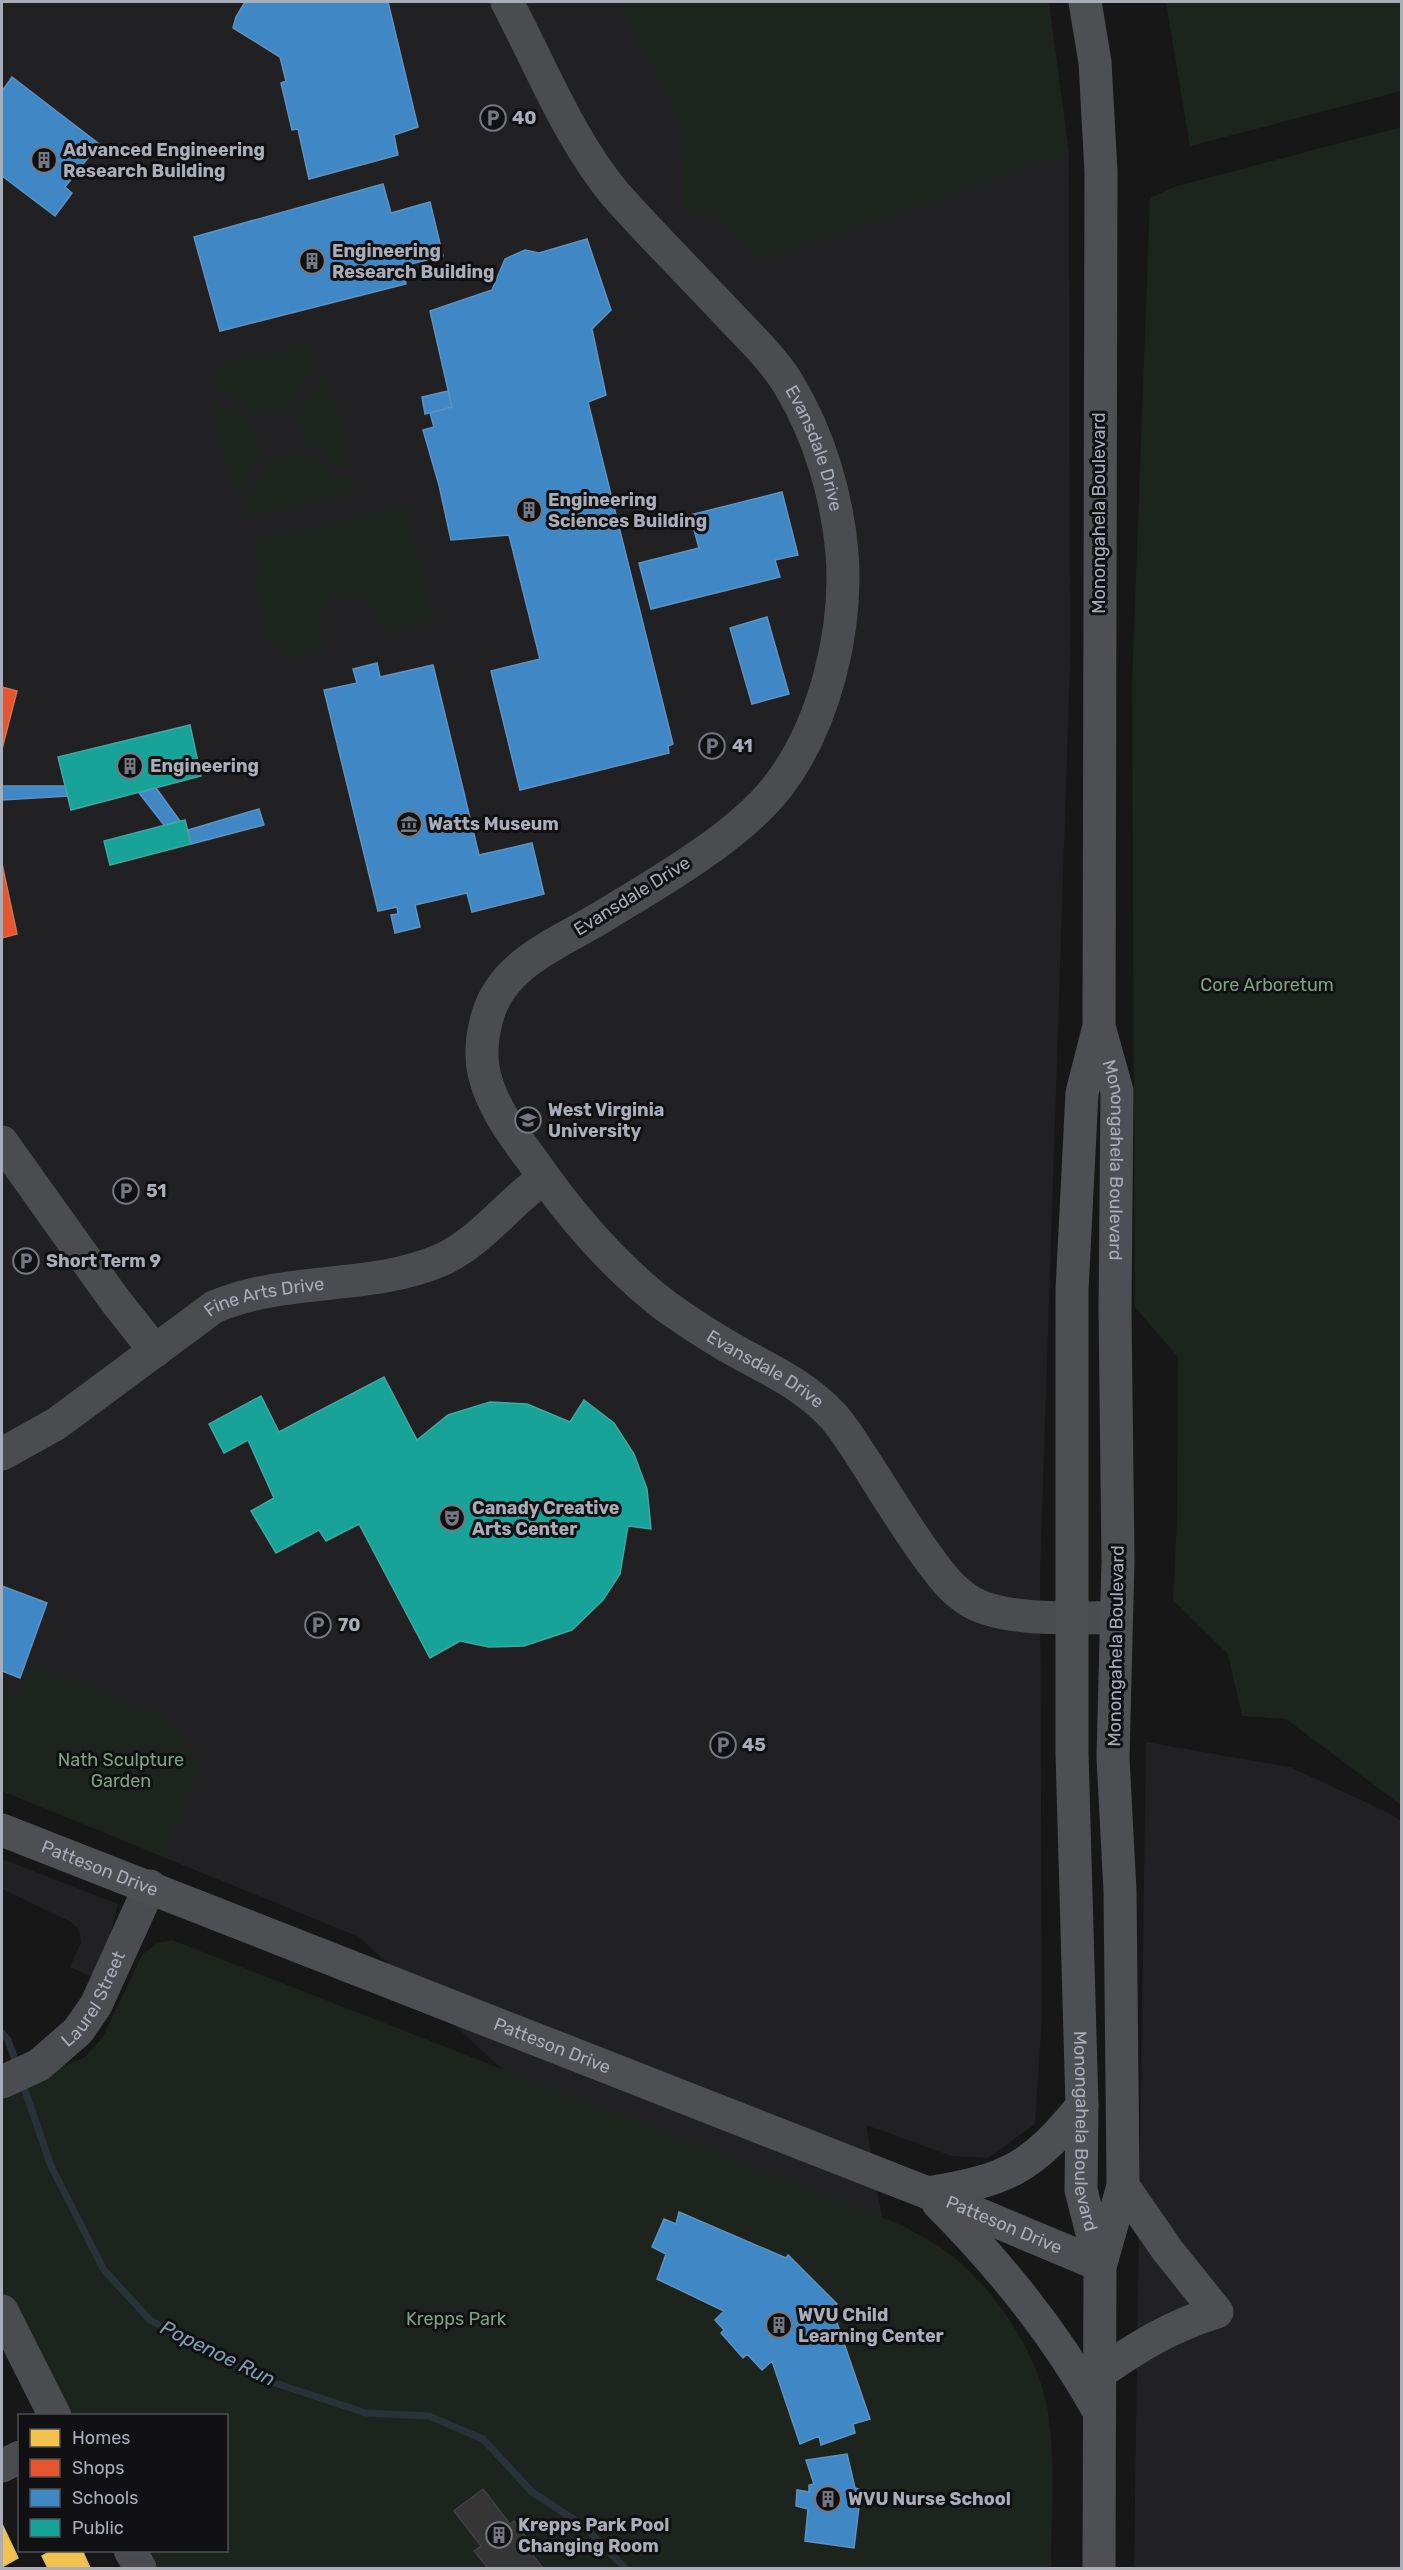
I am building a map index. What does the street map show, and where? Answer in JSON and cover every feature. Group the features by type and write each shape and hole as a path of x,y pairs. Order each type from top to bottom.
{"main road":[{"name":"Monongahela Boulevard","path":"1085,2 1095,62 1101,172 1099,1026 1083,1093 1072,1290 1072,1764 1082,2106 1081,2190 1100,2265 1098,2410 1100,2568"},
{"name":"Monongahela Boulevard","path":"1099,1026 1117,1091 1115,1309 1118,1560 1113,1758 1120,1891 1123,2186 1100,2265"},
{"name":"Patteson Drive","path":"2,1830 150,1886 928,2193 1100,2265"},
{"path":"928,2193 984,2182 1026,2163 1059,2134 1082,2106"},
{"path":"1100,2373 1160,2334 1188,2321 1217,2312 1168,2251 1123,2186"},
{"path":"928,2193 978,2243 1033,2310 1061,2348 1098,2410"}],"street":[{"name":"Evansdale Drive","path":"507,2 580,142 615,194 787,380 824,463 837,508 843,559 841,610 835,654 822,702 801,748 777,787 744,821 707,849 602,917 549,946 515,970 489,1010 482,1042 482,1065 492,1100 503,1121 577,1223 614,1260 666,1306 739,1353 789,1379 808,1392 838,1422 945,1582 973,1603 1007,1615 1116,1618"},
{"path":"2,1142 114,1299 155,1351"},
{"name":"Fine Arts Drive","path":"2,1454 56,1424 214,1307 239,1296 282,1287 405,1272 442,1260 477,1236 522,1192 544,1178"},
{"name":"Laurel Street","path":"2,2082 39,2064 78,2031 96,2005 150,1886"},
{"path":"2,2311 54,2414"},
{"path":"2,2466 18,2458"},
{"path":"131,2552 140,2568"}],"shaded area":[{"name":"West Virginia University","path":"2,2 1043,2 1069,153 1070,665 1040,1574 1042,2018 1035,2124 988,2158 952,2156 866,2125 939,2545 567,2129 359,1937 2,1791"},
{"path":"1146,1742 1290,1767 1389,1813 1401,1821 1402,2568 1134,2568"},
{"path":"2,1859 118,1904 103,1965 90,1976 70,1967 81,1942 78,1929 71,1922 2,1889"}],"green space":[{"path":"619,2 1049,2 1069,153 764,260 719,217 686,212 683,200 686,132"},
{"path":"1166,2 1401,2 1401,91 1190,146"},
{"name":"Core Arboretum","path":"1402,127 1401,1805 1286,1719 1242,1716 1228,1654 1173,1600 1177,1522 1178,1357 1135,1307 1132,685 1150,198 1177,186"},
{"path":"305,345 322,357 287,410 270,409 258,415 216,388 212,369"},
{"path":"326,371 354,472 302,441 304,428 296,416"},
{"path":"211,400 215,400 255,425 255,437 263,451 237,492 234,493"},
{"path":"297,449 353,483 356,492 248,517 244,504 272,457 288,457"},
{"path":"406,506 434,621 384,634 378,614 372,604 359,596 344,595 330,600 321,612 320,626 324,649 283,658 281,648 273,649 253,572 261,569 255,543"},
{"name":"Nath Sculpture Garden","path":"29,1664 170,1720 201,1764 164,1856 2,1791 2,1691 17,1697"},
{"name":"Krepps Park","path":"172,1940 904,2226 942,2248 981,2284 1012,2323 1035,2367 1043,2390 1052,2451 1051,2568 140,2568 131,2552 228,2552 228,2414 54,2414 2,2311 2,2095 47,2072 84,2058 103,2037 142,1955 157,1943"}],"building: Homes":[{"path":"2,2524 18,2558 2,2567"},
{"path":"49,2552 83,2552 90,2568 48,2568 42,2556"}],"building: Shops":[{"path":"2,687 17,691 2,749"},
{"path":"2,864 17,934 2,938"}],"building: Schools":[{"path":"245,2 388,2 418,127 394,135 398,155 309,179 298,129 292,130 281,83 286,81 280,57 233,28 236,17"},
{"name":"Advanced Engineering Research Building","path":"12,77 99,144 65,187 72,193 55,216 2,176 2,91"},
{"name":"Engineering Research Building","path":"383,184 391,213 430,202 443,256 403,266 406,284 220,331 194,237"},
{"name":"Engineering Sciences Building","path":"587,239 611,310 592,329 606,395 588,402 673,744 668,746 669,753 520,790 491,671 540,659 509,535 451,540 439,485 423,430 434,427 430,413 452,407 430,311 492,290 505,259 525,250 539,253"},
{"path":"448,391 452,407 425,414 422,397"},
{"path":"782,492 798,555 775,560 780,577 651,609 639,563 699,548 690,515"},
{"path":"767,617 789,694 752,704 730,628"},
{"path":"377,663 380,677 433,665 479,855 532,843 544,894 472,912 467,893 415,905 420,927 395,933 391,915 398,914 397,907 378,911 324,690 357,683 353,669"},
{"path":"2,786 66,786 68,796 2,800"},
{"path":"156,788 180,821 164,825 139,793"},
{"path":"259,809 264,825 191,844 188,830"},
{"path":"2,1586 47,1603 20,1678 2,1671"},
{"name":"WVU Child Learning Center","path":"679,2212 786,2258 788,2255 837,2304 832,2308 870,2419 853,2424 855,2433 821,2445 819,2436 800,2444 772,2361 762,2370 747,2354 743,2358 721,2333 724,2330 715,2320 724,2311 657,2279 666,2254 652,2247 664,2219 676,2224"},
{"name":"WVU Nurse School","path":"847,2454 855,2488 861,2490 854,2548 805,2541 808,2509 796,2506 797,2490 809,2492 809,2485 814,2484 806,2460"}],"building: Public":[{"name":"Engineering","path":"190,725 201,776 71,810 58,757"},
{"name":"Engineering","path":"185,820 191,844 110,865 104,841"},
{"name":"Canady Creative Arts Center","path":"384,1377 417,1440 448,1415 490,1402 527,1404 570,1422 584,1400 614,1423 634,1454 647,1489 651,1529 628,1526 620,1574 603,1600 572,1630 524,1646 489,1647 460,1641 430,1658 359,1524 326,1541 319,1530 276,1553 251,1511 274,1498 248,1440 224,1453 209,1424 261,1396 279,1432"}],"building: Other":[{"name":"Krepps Park Pool Changing Room","path":"483,2489 510,2524 514,2521 536,2550 531,2553 543,2568 488,2568 474,2551 481,2546 454,2511"}],"waterway":[{"name":"Popenoe Run","path":"2,2033 8,2040 17,2065"},
{"name":"Popenoe Run","path":"22,2082 51,2166 104,2270 150,2320 257,2377 366,2413 429,2416 483,2439 532,2492 584,2526 625,2568"}],"place":[{"name":"40","path":"493,118"},
{"name":"Advanced Engineering Research Building","path":"44,160"},
{"name":"Engineering Research Building","path":"312,261"},
{"name":"Engineering Sciences Building","path":"529,510"},
{"name":"41","path":"712,746"},
{"name":"Engineering","path":"130,766"},
{"name":"Watts Museum","path":"409,824"},
{"name":"West Virginia University","path":"528,1120"},
{"name":"51","path":"126,1191"},
{"name":"Short Term 9","path":"26,1261"},
{"name":"Canady Creative Arts Center","path":"452,1518"},
{"name":"70","path":"318,1625"},
{"name":"45","path":"723,1745"},
{"name":"WVU Child Learning Center","path":"779,2325"},
{"name":"WVU Nurse School","path":"828,2499"},
{"name":"Krepps Park Pool Changing Room","path":"499,2535"}]}
